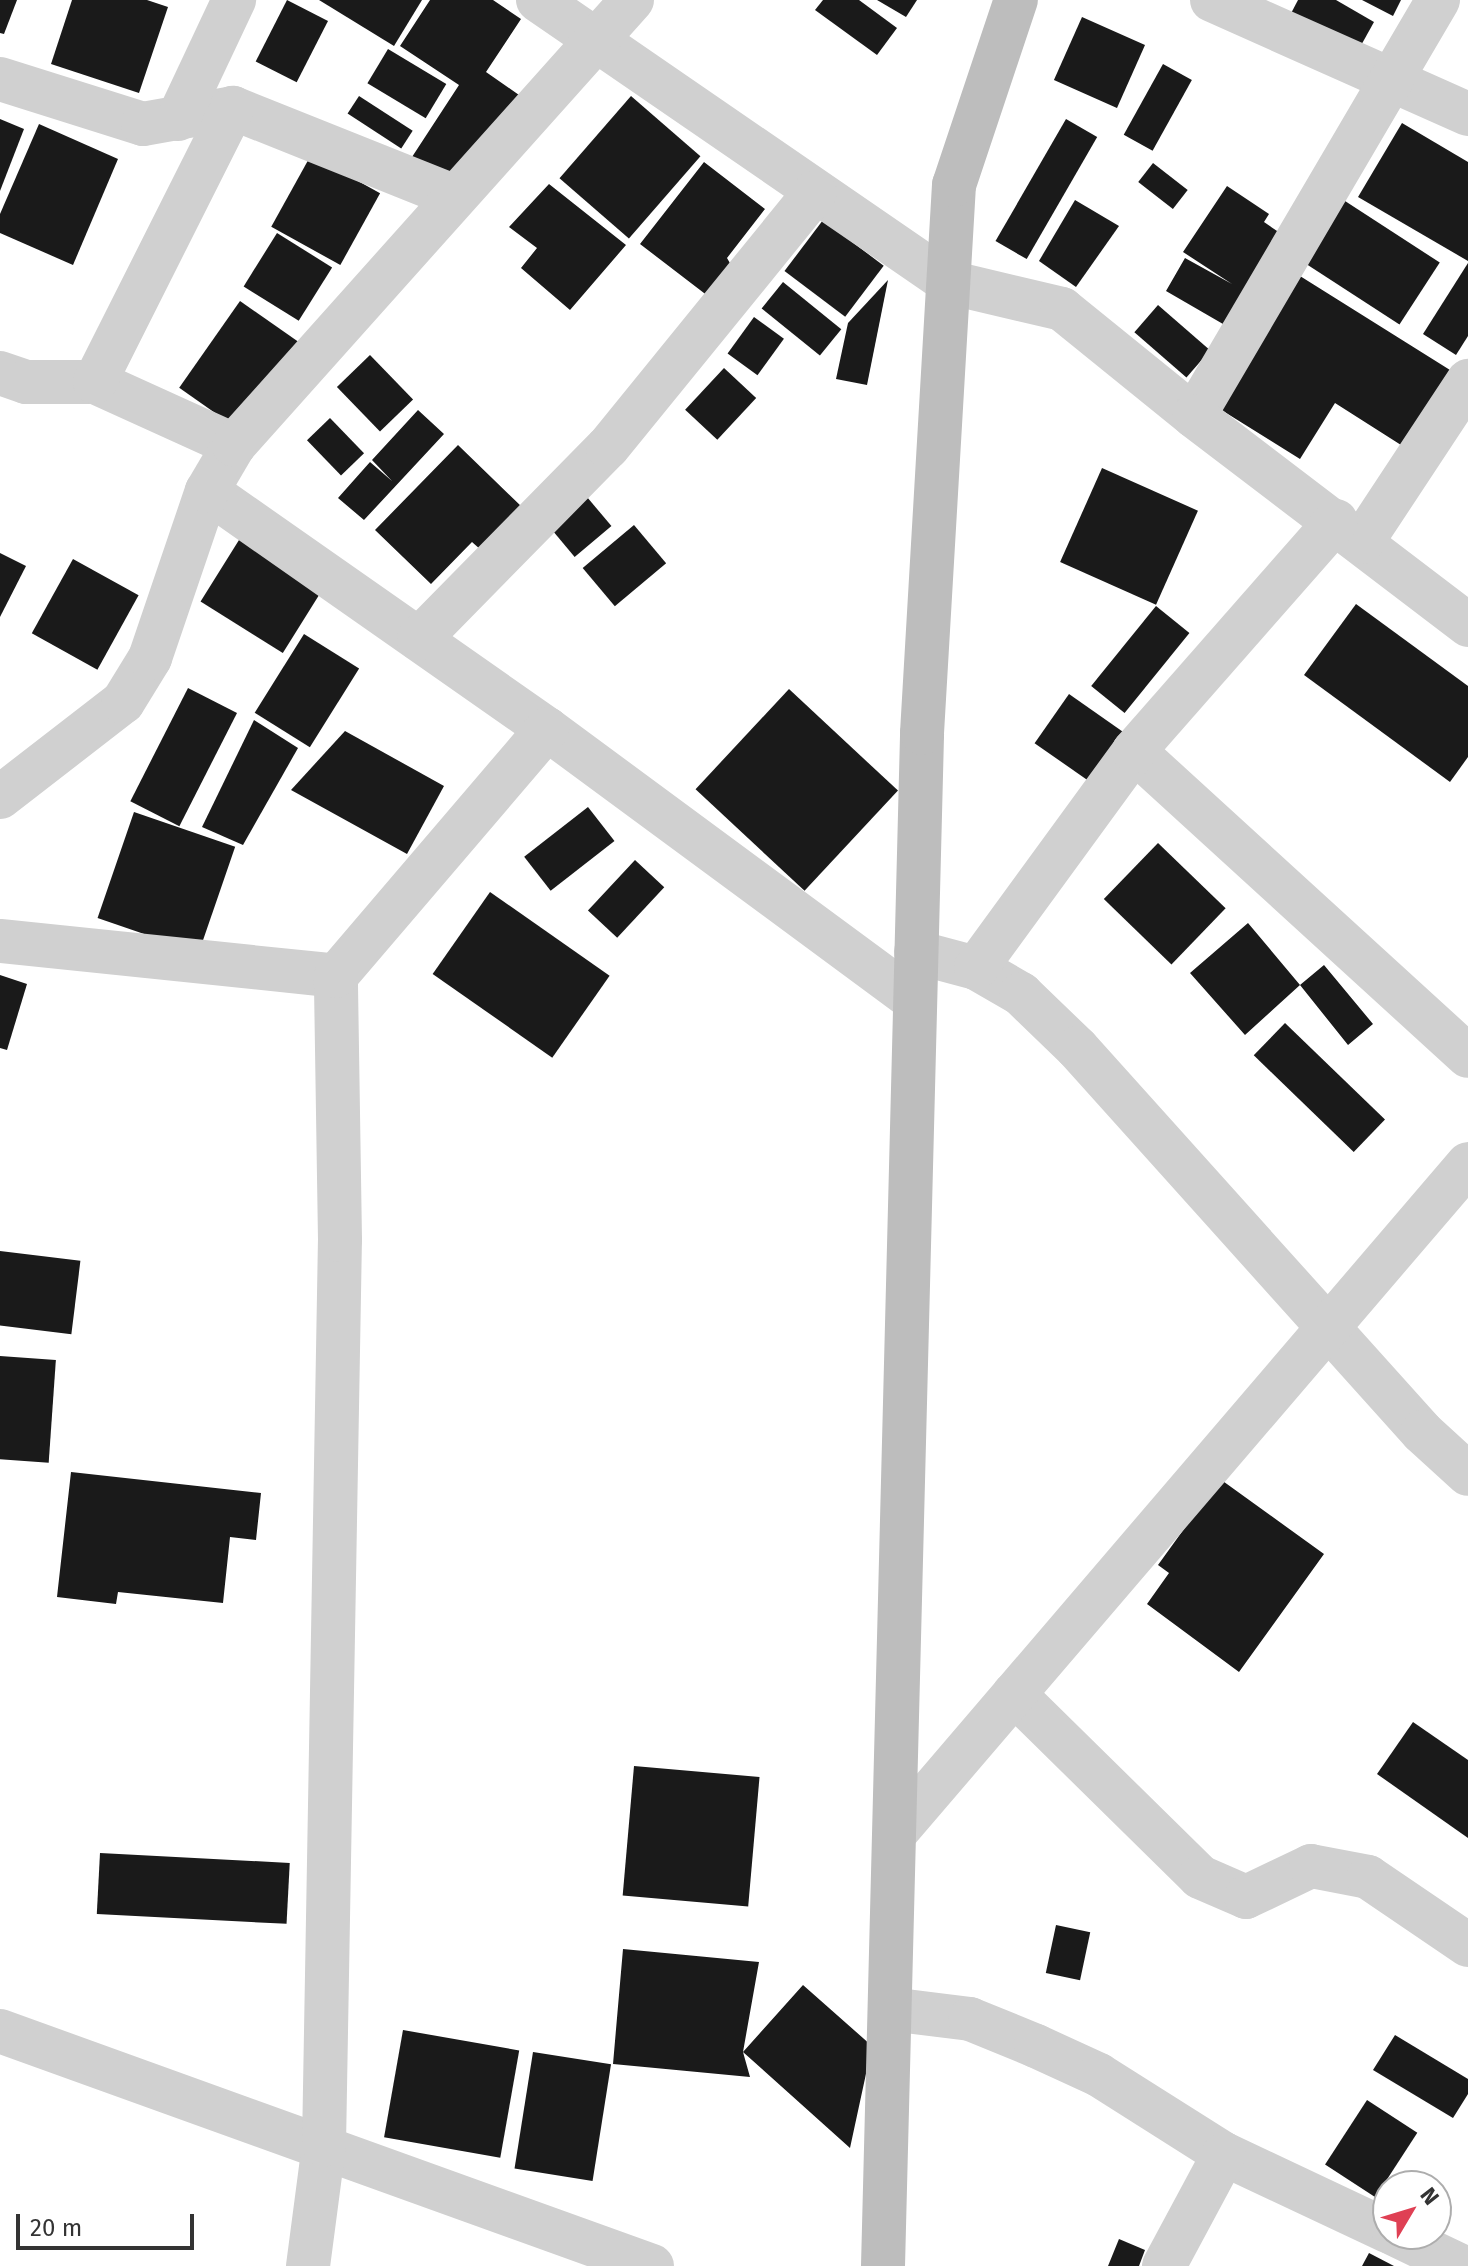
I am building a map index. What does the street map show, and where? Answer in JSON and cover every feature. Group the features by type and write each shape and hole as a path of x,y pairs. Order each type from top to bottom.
{"street":[{"path":"178,119 234,0"},
{"path":"538,0 948,282 1062,309 1194,416 1468,625"},
{"path":"0,797 123,702 150,658 207,491 234,445 455,197 599,42 632,0"},
{"path":"883,2266 897,1831 916,952 948,282 954,185 1016,0"},
{"path":"1212,0 1468,114"},
{"path":"1194,416 1438,0"},
{"path":"0,79 143,124 233,108 455,197"},
{"path":"95,382 233,108"},
{"path":"419,639 608,447 815,192"},
{"path":"0,373 26,382 95,382 234,445"},
{"path":"976,968 1134,751 1349,532 1468,381"},
{"path":"207,491 547,729 915,1000"},
{"path":"308,2266 324,2145 340,1240 336,976 547,729"},
{"path":"1134,751 1468,1056"},
{"path":"0,941 336,976"},
{"path":"916,952 976,968 1021,994 1077,1048 1327,1325 1468,1474"},
{"path":"897,1831 1327,1325 1468,1164"},
{"path":"1014,1694 1200,1877 1246,1897 1311,1866 1368,1877 1468,1945"},
{"path":"890,2009 970,2019 1036,2046 1099,2075 1224,2154 1372,2223"},
{"path":"0,2031 324,2145 652,2266"},
{"path":"1164,2266 1224,2154"},
{"path":"1428,2250 1461,2266"}],"building":[{"path":"0,0 17,0 4,34 0,33"},
{"path":"72,0 147,0 168,7 139,93 51,64"},
{"path":"287,0 328,21 297,82 256,61"},
{"path":"319,0 422,0 394,46"},
{"path":"430,0 493,0 521,19 486,72 519,95 457,188 412,157 459,85 400,46"},
{"path":"823,0 859,0 897,28 877,55 815,10"},
{"path":"877,0 917,0 906,17"},
{"path":"1298,0 1336,0 1374,22 1354,58 1287,21"},
{"path":"1362,0 1401,0 1393,16"},
{"path":"1082,17 1145,45 1117,108 1054,80"},
{"path":"388,49 446,84 426,118 367,83"},
{"path":"1163,64 1192,80 1153,151 1124,135"},
{"path":"359,96 413,131 401,148 348,114"},
{"path":"631,96 700,156 629,239 559,178"},
{"path":"0,119 24,129 0,191"},
{"path":"1066,119 1097,137 1027,259 996,241"},
{"path":"1402,123 1468,162 1468,261 1358,197"},
{"path":"39,124 118,159 73,265 0,233 0,214"},
{"path":"311,155 380,193 340,265 271,227"},
{"path":"704,162 765,209 727,258 738,277 717,303 640,244"},
{"path":"1153,163 1188,190 1173,209 1138,182"},
{"path":"549,184 626,245 570,310 521,268 537,248 509,227"},
{"path":"1227,186 1269,214 1264,222 1280,233 1223,324 1166,291 1185,258 1232,284 1183,252"},
{"path":"1075,200 1119,226 1076,287 1039,261"},
{"path":"1345,201 1440,263 1399,325 1305,263"},
{"path":"823,220 884,266 845,317 784,271"},
{"path":"277,233 332,267 299,321 244,286"},
{"path":"1468,263 1468,336 1456,355 1423,334"},
{"path":"1292,271 1450,370 1401,445 1335,403 1300,459 1215,406"},
{"path":"888,280 867,385 836,379 848,323"},
{"path":"783,282 841,329 820,356 762,308"},
{"path":"240,301 302,345 241,431 179,388"},
{"path":"1158,305 1210,350 1186,377 1134,332"},
{"path":"754,317 784,339 757,375 728,353"},
{"path":"370,355 413,400 380,432 337,387"},
{"path":"724,368 756,398 717,440 685,410"},
{"path":"418,410 444,434 364,520 338,498 370,462 392,481 372,460"},
{"path":"330,418 364,453 341,475 307,440"},
{"path":"458,445 523,508 481,550 472,542 431,584 375,530"},
{"path":"1102,468 1198,511 1156,605 1060,562"},
{"path":"587,497 611,526 575,557 550,528"},
{"path":"634,525 666,563 615,606 583,568"},
{"path":"244,532 326,583 283,653 201,602"},
{"path":"0,553 26,566 0,617"},
{"path":"73,559 139,595 97,670 32,633"},
{"path":"1356,604 1468,686 1468,757 1450,782 1304,675"},
{"path":"1156,606 1189,633 1125,713 1091,686"},
{"path":"304,634 359,668 310,747 255,713"},
{"path":"188,688 237,713 179,826 130,801"},
{"path":"789,689 898,791 805,891 696,789"},
{"path":"1069,694 1130,736 1095,786 1035,743"},
{"path":"254,720 298,748 243,845 202,827"},
{"path":"345,731 444,786 407,854 291,790"},
{"path":"588,807 614,841 551,891 524,857"},
{"path":"134,812 235,847 199,953 98,918"},
{"path":"1158,843 1226,908 1171,964 1104,899"},
{"path":"635,860 664,887 617,938 588,910"},
{"path":"490,892 610,976 552,1058 433,974"},
{"path":"1248,923 1300,985 1245,1035 1190,973"},
{"path":"1324,965 1373,1024 1348,1045 1300,985"},
{"path":"0,975 27,984 7,1050 0,1048"},
{"path":"1285,1023 1385,1120 1354,1152 1254,1055"},
{"path":"0,1251 80,1261 71,1334 0,1326"},
{"path":"0,1356 56,1360 49,1463 0,1459"},
{"path":"71,1472 261,1493 256,1540 230,1537 223,1603 118,1592 116,1604 57,1597"},
{"path":"1220,1479 1324,1554 1239,1672 1147,1604 1169,1573 1158,1565"},
{"path":"1413,1722 1468,1760 1468,1838 1377,1774"},
{"path":"634,1766 760,1777 748,1906 623,1896"},
{"path":"100,1853 290,1863 287,1924 97,1914"},
{"path":"1056,1925 1090,1932 1080,1980 1046,1973"},
{"path":"623,1949 759,1962 743,2052 750,2077 613,2064"},
{"path":"803,1985 872,2046 850,2148 743,2052"},
{"path":"403,2030 519,2050 500,2158 384,2137"},
{"path":"1395,2035 1468,2079 1468,2094 1453,2118 1373,2070"},
{"path":"533,2052 611,2064 593,2181 515,2169"},
{"path":"1367,2100 1417,2133 1393,2170 1372,2170 1372,2195 1325,2165"},
{"path":"1119,2239 1145,2250 1139,2266 1108,2266"},
{"path":"1369,2253 1394,2266 1362,2266"}]}
